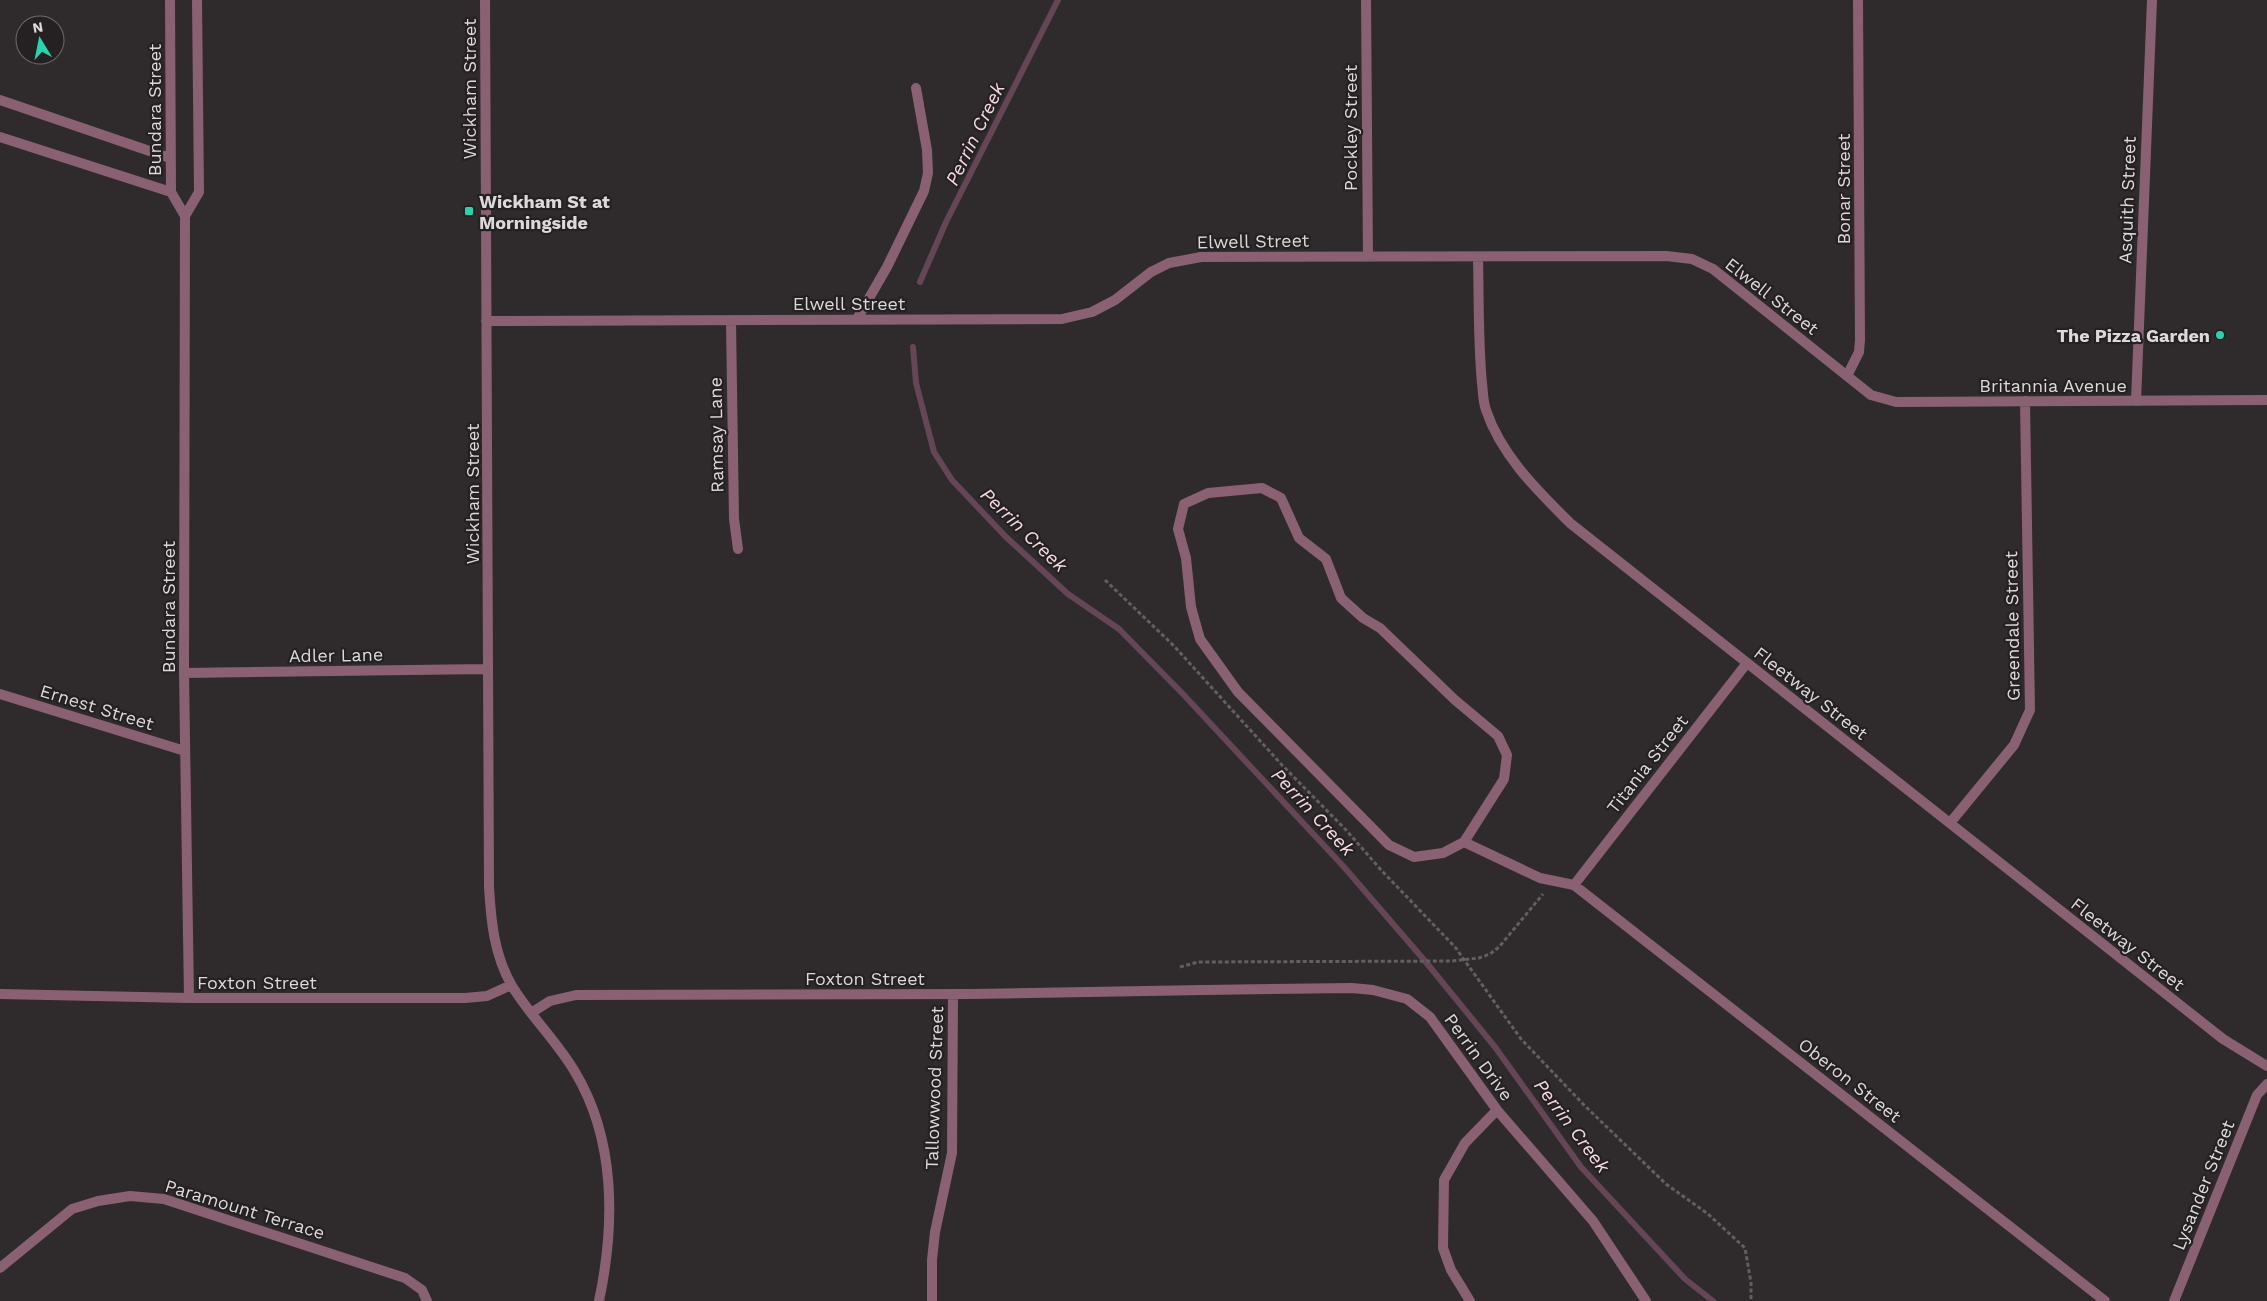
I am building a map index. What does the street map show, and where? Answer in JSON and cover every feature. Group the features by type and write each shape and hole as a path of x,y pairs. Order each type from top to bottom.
{"street":[{"name":"Bundara Street","path":"170,0 171,192 185,216"},
{"name":"Bundara Street","path":"189,998 184,673 185,216 198,192 197,0"},
{"name":"Wickham Street","path":"485,0 489,886 491,924 496,946 511,985 574,1071 582,1084 596,1121 609,1180 609,1223 604,1276 599,1301"},
{"name":"Pockley Street","path":"1366,0 1368,256"},
{"name":"Bonar Street","path":"1846,376 1859,352 1860,340 1858,0"},
{"name":"Asquith Street","path":"2136,401 2152,0"},
{"path":"857,319 887,267 924,191 928,172 927,150 916,88"},
{"path":"0,100 170,158"},
{"path":"0,137 171,192"},
{"name":"Fleetway Street","path":"1478,256 1480,367 1485,408 1496,434 1520,469 1570,523 2222,1039 2267,1066"},
{"name":"Elwell Street","path":"486,321 1062,320 1084,314 1115,300 1151,272 1169,263 1201,257 1666,256 1692,259 1713,269 1846,376"},
{"name":"Ramsay Lane","path":"731,321 734,519 738,549"},
{"name":"Britannia Avenue","path":"1846,376 1871,395 1896,402 2267,400"},
{"name":"Greendale Street","path":"1950,823 2014,745 2030,710 2025,401"},
{"path":"1262,488 1281,498 1299,538 1326,559 1341,598 1363,618 1380,628 1455,700 1498,736 1507,755 1504,779 1464,842 1443,853 1414,857 1389,845 1238,692 1200,639 1192,607 1186,558 1178,529 1184,504 1208,493 1262,488"},
{"name":"Titania Street","path":"1574,885 1747,663"},
{"name":"Adler Lane","path":"184,673 488,669"},
{"name":"Ernest Street","path":"0,694 185,751"},
{"path":"1464,842 1540,878 1574,885"},
{"name":"Oberon Street","path":"1574,885 2105,1301"},
{"name":"Foxton Street","path":"0,994 189,998 465,998 487,996 511,985"},
{"name":"Perrin Drive","path":"1203,990 1352,988 1373,990 1407,999 1430,1017 1497,1110 1593,1221 1646,1301"},
{"name":"Foxton Street","path":"531,1013 550,1001 576,995 953,994 1203,990"},
{"name":"Tallowwood Street","path":"932,1301 932,1260 935,1232 952,1153 953,994"},
{"name":"Lysander Street","path":"2174,1301 2257,1095 2267,1084"},
{"path":"1470,1301 1451,1270 1442,1248 1444,1180 1465,1143 1497,1110"},
{"name":"Paramount Terrace","path":"0,1268 72,1209 98,1201 130,1196 164,1199 405,1278 422,1290 427,1301"}],"path":[{"path":"1105,580 1174,646 1282,765 1346,830 1465,960 1521,1039 1584,1105 1666,1184 1708,1214 1745,1248 1751,1283 1751,1301"},
{"path":"1180,967 1198,962 1465,960 1479,958 1499,947 1554,881"}],"waterway":[{"name":"Perrin Creek","path":"920,282 946,222 1058,0"},
{"name":"Perrin Creek","path":"913,347 916,383 934,452 952,480 1006,537 1068,594 1119,629 1182,693 1344,867 1425,961 1495,1047 1581,1167 1685,1279 1713,1301"}],"place":[{"name":"Wickham St at Morningside","path":"469,211"},
{"name":"The Pizza Garden","path":"2220,335"}]}
